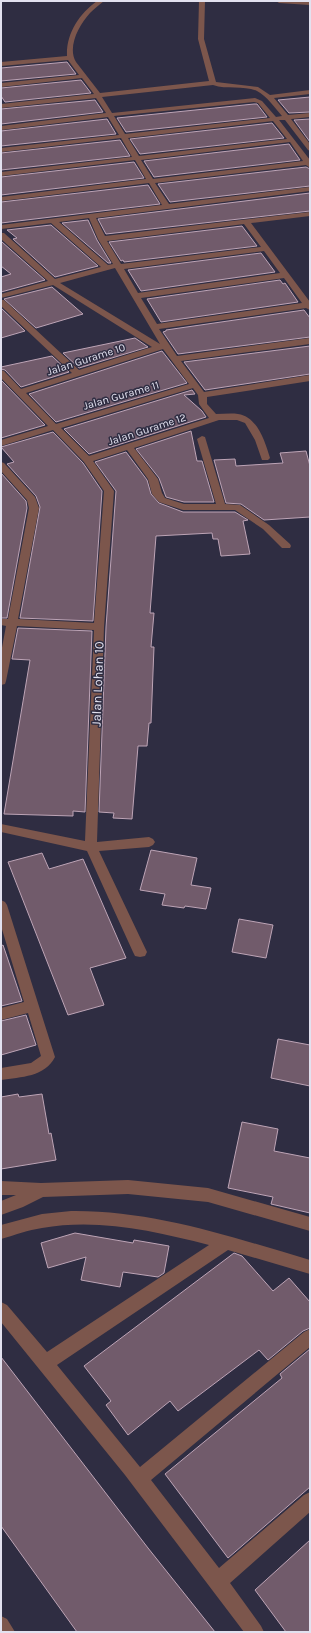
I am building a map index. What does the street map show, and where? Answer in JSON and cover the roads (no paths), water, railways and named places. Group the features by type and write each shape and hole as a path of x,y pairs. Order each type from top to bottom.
{"street":[{"path":"101,1 85,14 75,32 69,46 70,58 98,95 108,115 166,206"},
{"path":"202,1 201,39 213,83"},
{"path":"278,1 310,4"},
{"path":"1,64 70,58"},
{"path":"1,85 84,76"},
{"path":"1,106 213,83 222,86 260,89 266,92 310,149"},
{"path":"269,97 310,92"},
{"path":"1,128 253,100 259,101 275,119 309,164 1,199"},
{"path":"1,150 310,115"},
{"path":"302,138 310,138"},
{"path":"1,174 292,140"},
{"path":"1,227 310,189"},
{"path":"102,239 310,214"},
{"path":"91,215 102,239 154,327 162,346 196,386 202,395 203,404 214,418"},
{"path":"52,220 106,267"},
{"path":"154,327 309,306 247,222"},
{"name":"Jalan Gurame 10","path":"1,235 54,282 162,346"},
{"path":"1,296 106,267 267,248"},
{"path":"135,296 286,275"},
{"path":"1,302 77,373"},
{"path":"174,359 310,341"},
{"name":"Jalan Gurame 10","path":"20,392 162,346"},
{"name":"Jalan Lohan 10","path":"1,373 87,460 109,491 99,627 91,847 140,952"},
{"path":"202,395 310,378"},
{"name":"Jalan Gurame 11","path":"1,443 196,386"},
{"name":"Jalan Gurame 12","path":"87,460 214,418 238,417 248,421 260,440 265,458"},
{"path":"202,439 220,506"},
{"path":"129,447 153,479 157,494 162,500 183,507 237,507 273,532 286,546"},
{"path":"1,465 32,499 34,508 6,622 1,681"},
{"path":"6,622 99,627"},
{"path":"1,828 91,847 149,842"},
{"path":"1,905 48,1059 45,1064 38,1067 1,1074"},
{"path":"1,1014 32,1006"},
{"path":"1,1188 41,1190 128,1187 208,1195 310,1224"},
{"path":"1,1208 18,1202 41,1190"},
{"path":"1,1232 47,1220 86,1217 142,1221 226,1242 310,1267"},
{"path":"45,1363 226,1242"},
{"path":"1,1310 139,1479 256,1632"},
{"path":"139,1479 310,1337"},
{"path":"218,1581 310,1502"},
{"path":"1,1625 6,1632"}]}
